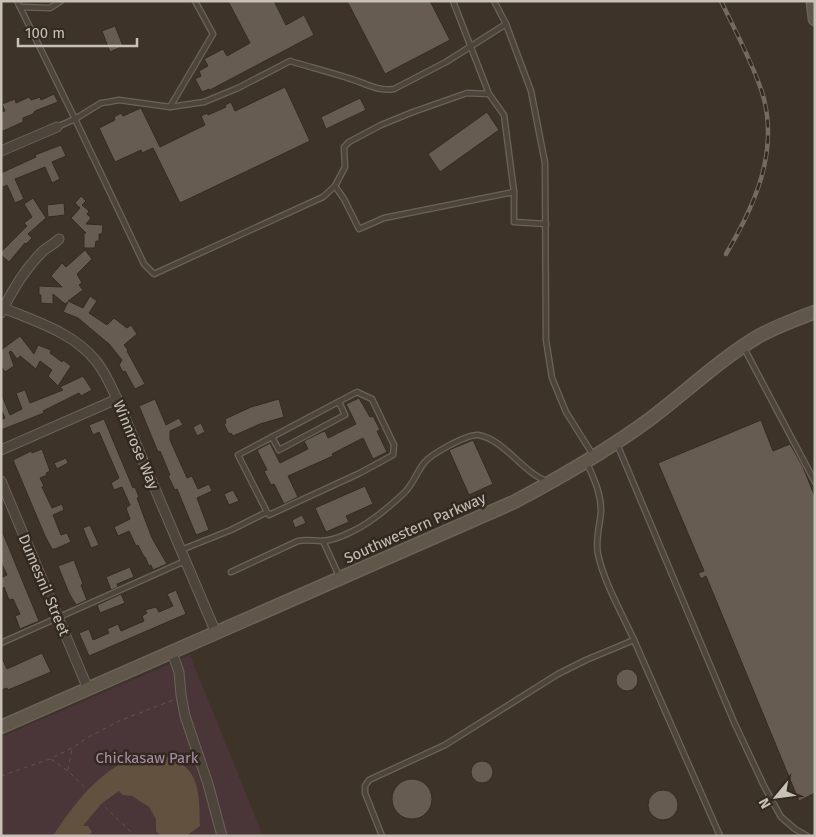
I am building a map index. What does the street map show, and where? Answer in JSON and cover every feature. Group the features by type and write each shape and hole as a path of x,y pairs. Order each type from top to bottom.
{"street":[{"path":"813,1 815,19"},
{"path":"1,151 57,127"},
{"path":"2,310 24,274 45,250 59,239"},
{"name":"Winnrose Way","path":"2,310 52,329 79,344 96,360 104,372 216,633"},
{"name":"Southwestern Parkway","path":"1,727 514,502 617,443 743,346 790,321 815,312"},
{"path":"1,450 117,399"},
{"name":"Dumesnil Street","path":"1,481 88,689"},
{"path":"172,652 179,672 185,716 208,784 222,836"}],"lane":[{"path":"17,1 137,251 147,268 154,274 324,197 335,186 345,167 344,147 349,142 381,125 467,93 489,94"},
{"path":"20,7 50,8 61,1"},
{"path":"170,107 213,34 195,1"},
{"path":"453,1 489,94 504,115 514,192 514,222 546,224"},
{"path":"494,1 506,24 531,91 546,163 546,340 552,378 566,412 590,459 599,493 598,554 720,836"},
{"path":"57,127 75,119 101,103 119,100 170,107 204,102 238,88 290,61 349,78 378,89 394,89 446,62 506,24"},
{"path":"335,186 344,199 359,229 384,218 514,192"},
{"path":"743,346 815,482"},
{"path":"357,392 372,400 394,445 393,455 360,473 269,515 238,455 339,402 357,392"},
{"path":"272,437 279,450 345,415 339,402"},
{"path":"231,572 298,541 308,539 323,541 351,532 366,524 404,493 413,483 425,461 470,435 486,437 508,451 535,476 551,482"},
{"path":"617,443 734,722 764,786 781,816 795,829 807,836"},
{"path":"180,551 231,530 267,512"},
{"path":"323,541 340,579"},
{"path":"1,643 184,561"},
{"path":"382,836 365,793 369,780 445,745 558,674 634,640"}],"path":[{"path":"1,776 50,759 119,720 182,698"},
{"path":"68,770 72,748"},
{"path":"50,759 68,770 135,836"}],"green space":[{"name":"Chickasaw Park","path":"190,655 263,836 1,836 1,737"}],"shaded area":[{"path":"155,752 177,761 191,773 198,790 200,826 186,836 161,836 156,831 156,819 149,807 132,796 123,795 119,791 101,804 83,826 88,826 92,832 89,836 53,836 84,795 109,771 123,762"}],"building":[{"path":"228,1 274,1 286,25 304,15 314,35 210,90 202,92 195,79 201,76 199,71 208,66 204,59 223,49 227,56 250,43"},
{"path":"347,1 430,1 450,40 385,74"},
{"path":"115,26 123,46 110,52 102,31"},
{"path":"285,87 310,141 180,203 153,148 142,153 141,150 115,162 99,128 115,120 114,117 121,113 123,116 141,108 160,147 205,125 201,116 207,113 208,115 226,107 225,105 231,102 235,111"},
{"path":"54,94 58,102 35,111 33,114 23,118 23,122 1,132 1,112 5,111 2,104 15,99 16,103 29,97 31,100 40,97 41,100"},
{"path":"360,98 366,110 326,129 321,117"},
{"path":"487,112 499,130 440,172 428,154"},
{"path":"61,145 66,156 52,162 60,179 52,183 45,167 15,179 24,199 15,203 7,185 1,188 1,173 36,157 35,155"},
{"path":"81,196 86,201 82,205 89,211 87,214 91,218 86,224 103,225 102,234 99,234 99,241 96,241 95,248 84,248 84,233 86,233 71,218 80,208 75,203"},
{"path":"33,198 46,218 28,234 32,238 25,243 9,262 1,255 1,252 27,226 24,223 32,217 24,204"},
{"path":"64,203 65,215 48,217 47,205"},
{"path":"85,250 92,259 77,274 82,283 79,285 83,290 68,301 83,308 90,296 97,301 89,313 107,325 114,318 127,328 131,325 137,334 124,345 145,384 135,389 125,371 123,372 119,365 122,360 109,344 78,318 63,312 68,302 65,304 53,294 53,304 41,303 39,286 62,287 51,276 62,263 66,267"},
{"path":"20,336 34,354 38,345 51,350 50,353 71,366 58,386 48,376 52,370 40,361 36,369 20,356 17,359 11,351 9,352 14,366 5,372 1,366 1,350"},
{"path":"83,376 92,390 81,396 79,393 43,411 44,413 1,430 1,420 5,418 1,409 1,393 10,415 22,409 16,393 25,390 30,403 63,390 60,387"},
{"path":"359,398 370,417 373,416 380,430 377,431 387,452 373,459 363,438 332,454 333,456 288,476 298,497 284,504 274,484 271,485 264,471 267,470 257,450 270,443 280,463 308,449 304,441 325,431 328,438 356,424 346,404"},
{"path":"155,399 166,425 179,418 183,425 170,431 170,440 187,478 192,476 198,489 209,484 212,491 197,498 209,530 196,535 177,489 175,490 168,476 170,475 160,451 158,452 139,406"},
{"path":"279,399 284,417 260,424 233,436 231,433 229,434 224,424 226,423 225,419 251,407"},
{"path":"104,419 133,488 135,487 139,497 137,498 152,538 167,564 153,570 138,545 136,546 129,531 118,536 114,527 130,519 126,508 130,505 122,487 114,490 111,483 119,478 99,432 93,435 89,425"},
{"path":"761,420 773,451 790,444 803,467 815,497 815,793 799,801 706,576 701,579 698,573 704,571 658,463"},
{"path":"201,423 205,432 197,436 193,427"},
{"path":"473,440 493,484 469,495 449,450"},
{"path":"42,449 50,471 46,473 47,475 40,478 44,486 42,487 52,508 62,504 64,510 53,515 61,535 67,533 71,542 55,549 52,549 45,536 13,460 31,451 32,453"},
{"path":"66,458 68,463 57,469 54,463"},
{"path":"365,486 373,504 346,516 349,522 326,532 315,508"},
{"path":"233,490 239,501 229,505 224,494"},
{"path":"302,515 306,523 295,528 292,520"},
{"path":"90,525 99,545 91,548 83,528"},
{"path":"2,531 39,621 20,629 15,616 20,614 13,599 9,600 4,587 1,589 1,578 7,575 1,562"},
{"path":"74,560 87,600 76,605 58,566"},
{"path":"130,567 134,577 117,584 118,587 111,590 106,577"},
{"path":"176,590 186,614 89,656 79,633 89,629 93,640 109,633 107,629 118,624 121,631 144,621 142,616 147,613 145,610 156,607 159,612 173,606 167,594"},
{"path":"121,594 125,603 100,613 97,605"},
{"path":"42,653 51,672 8,690 7,688 1,690 1,656 7,669"},
{"path":"627,669 635,672 638,680 635,688 627,691 619,688 616,680 619,672"},
{"path":"482,761 490,764 493,772 490,780 482,783 474,780 471,772 474,764"},
{"path":"408,779 416,779 423,782 429,788 432,799 429,810 423,816 416,819 408,819 401,816 395,810 392,803 392,795 395,788 401,782"},
{"path":"663,790 669,791 677,799 677,811 669,819 663,820 657,819 649,811 648,805 649,799 657,791"}],"railway":[{"path":"721,1 762,92 767,114 768,135 762,176 755,197 726,254"}]}
